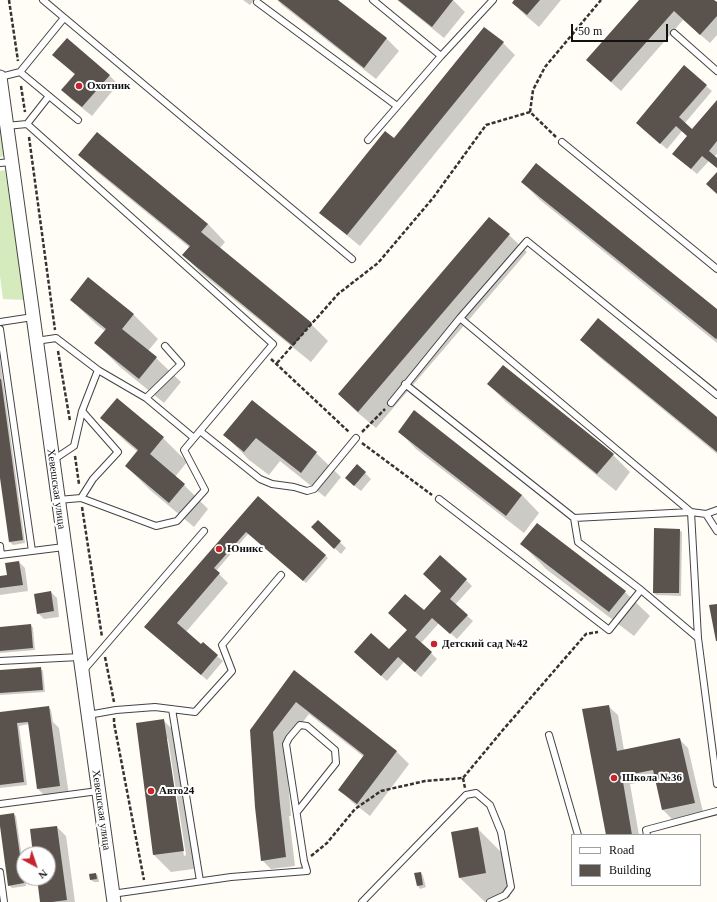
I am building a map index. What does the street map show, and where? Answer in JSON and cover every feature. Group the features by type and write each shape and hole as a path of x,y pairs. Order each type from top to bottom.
{"street":[{"name":"Хевешская улица","path":"0,77 6,126 6,162 33,317 113,898"}],"lane":[{"path":"43,0 352,259"},
{"path":"373,0 441,56"},
{"path":"368,140 441,56 493,0"},
{"path":"257,2 397,106"},
{"path":"0,77 20,72 64,18"},
{"path":"674,33 717,70"},
{"path":"20,72 78,120"},
{"path":"6,126 27,124 49,96"},
{"path":"27,124 273,344 184,450 205,490 177,522 156,526 81,498 58,500"},
{"path":"562,142 717,269"},
{"path":"391,403 460,318 527,241 717,395"},
{"path":"0,322 33,317"},
{"path":"460,318 691,512 698,638 717,784"},
{"path":"0,329 32,551"},
{"path":"36,341 56,338 98,370 146,398 194,438"},
{"path":"146,398 181,364 164,346"},
{"path":"52,460 74,446 82,411 98,370"},
{"path":"405,384 574,518 691,512 706,514 717,510"},
{"path":"81,498 93,479 118,452 82,411"},
{"path":"200,431 260,479 272,484 294,487 307,491 314,489 356,438"},
{"path":"439,499 610,630 641,590"},
{"path":"706,514 717,531"},
{"path":"574,518 578,542 641,590 698,638"},
{"path":"82,672 204,531"},
{"path":"0,546 1,555 64,547"},
{"path":"88,716 116,710 155,707 195,712 232,671 222,645 281,575"},
{"path":"0,661 80,657"},
{"path":"172,709 200,881"},
{"path":"113,898 200,881 307,871 304,861 286,744 300,725 307,726 335,750 336,763 297,812"},
{"path":"549,735 578,834"},
{"path":"0,804 98,791"},
{"path":"362,902 466,795 476,793 490,805 502,832 511,887 505,895 490,902"},
{"path":"647,834 646,830 717,811"},
{"path":"0,872 4,902"}],"path":[{"path":"530,112 533,90 545,67 601,0"},
{"path":"530,112 562,142"},
{"path":"277,363 338,294 378,263 433,198 486,125 530,112"},
{"path":"265,354 277,363 356,438 439,499"},
{"path":"356,438 391,403"},
{"path":"304,861 327,843 355,809 381,791 425,781 463,778 586,634 610,630"}],"green space":[{"path":"0,122 4,156 0,157"},
{"path":"5,170 25,300 3,299 0,276 0,171"}],"building":[{"path":"278,0 338,0 387,38 364,68"},
{"path":"398,0 453,0 432,27"},
{"path":"514,0 540,0 527,15 512,3"},
{"path":"639,0 714,0 717,2 717,16 700,35 674,11 611,82 586,60"},
{"path":"484,27 504,42 347,235 319,213 385,131 394,138"},
{"path":"67,38 110,75 82,107 61,90 75,74 52,55"},
{"path":"684,65 707,85 679,117 692,129 717,100 717,141 709,151 717,158 717,168 702,156 691,169 672,154 687,136 676,126 660,144 636,123"},
{"path":"97,132 208,224 201,232 312,323 293,346 182,255 190,246 78,155"},
{"path":"536,163 717,309 717,338 716,339 521,182"},
{"path":"717,172 717,194 706,184"},
{"path":"489,217 510,234 358,412 338,394"},
{"path":"88,277 134,314 122,329 157,357 139,379 94,343 106,329 70,300"},
{"path":"598,318 717,417 717,452 580,340"},
{"path":"503,365 614,454 597,474 487,384"},
{"path":"0,379 23,540 9,542 0,478"},
{"path":"117,398 164,437 150,454 185,484 169,503 125,466 138,450 100,418"},
{"path":"252,400 317,452 301,473 256,438 244,452 223,435"},
{"path":"414,410 522,495 506,516 398,432"},
{"path":"357,464 366,472 354,486 345,478"},
{"path":"258,496 326,555 303,581 246,532 214,568 220,573 177,623 201,644 203,642 218,655 201,675 144,627"},
{"path":"318,520 341,541 334,549 311,527"},
{"path":"537,523 626,591 609,612 520,544"},
{"path":"654,528 680,529 679,593 653,593"},
{"path":"440,555 467,579 450,599 468,615 450,634 432,618 415,637 432,652 415,672 398,657 381,676 354,652 371,633 389,649 407,630 388,613 405,594 424,610 441,591 423,574"},
{"path":"19,561 23,585 0,588 0,576 7,575 5,563"},
{"path":"51,591 54,611 37,614 34,594"},
{"path":"717,604 717,641 716,641 709,605"},
{"path":"31,624 33,648 0,651 0,627"},
{"path":"41,667 43,690 0,693 0,670"},
{"path":"294,670 397,751 357,804 338,790 364,755 296,702 273,732 286,857 261,861 255,807 250,730"},
{"path":"609,705 617,751 680,738 695,803 662,810 653,770 622,776 632,834 606,834 582,709"},
{"path":"49,706 60,786 37,789 28,722 17,723 24,782 0,785 0,712"},
{"path":"164,719 184,851 153,855 136,723"},
{"path":"14,813 19,846 16,846 16,884 8,886 0,826 0,815"},
{"path":"57,826 67,900 40,902 38,886 56,886 56,846 32,846 30,829"},
{"path":"478,827 486,873 459,878 451,832"},
{"path":"421,872 423,885 417,886 414,873"},
{"path":"96,873 97,879 90,880 89,874"}],"place":[{"name":"Охотник","path":"79,86"},
{"name":"Юникс","path":"219,549"},
{"name":"Детский сад №42","path":"434,644"},
{"name":"Школа №36","path":"614,778"},
{"name":"Авто24","path":"151,791"}]}
